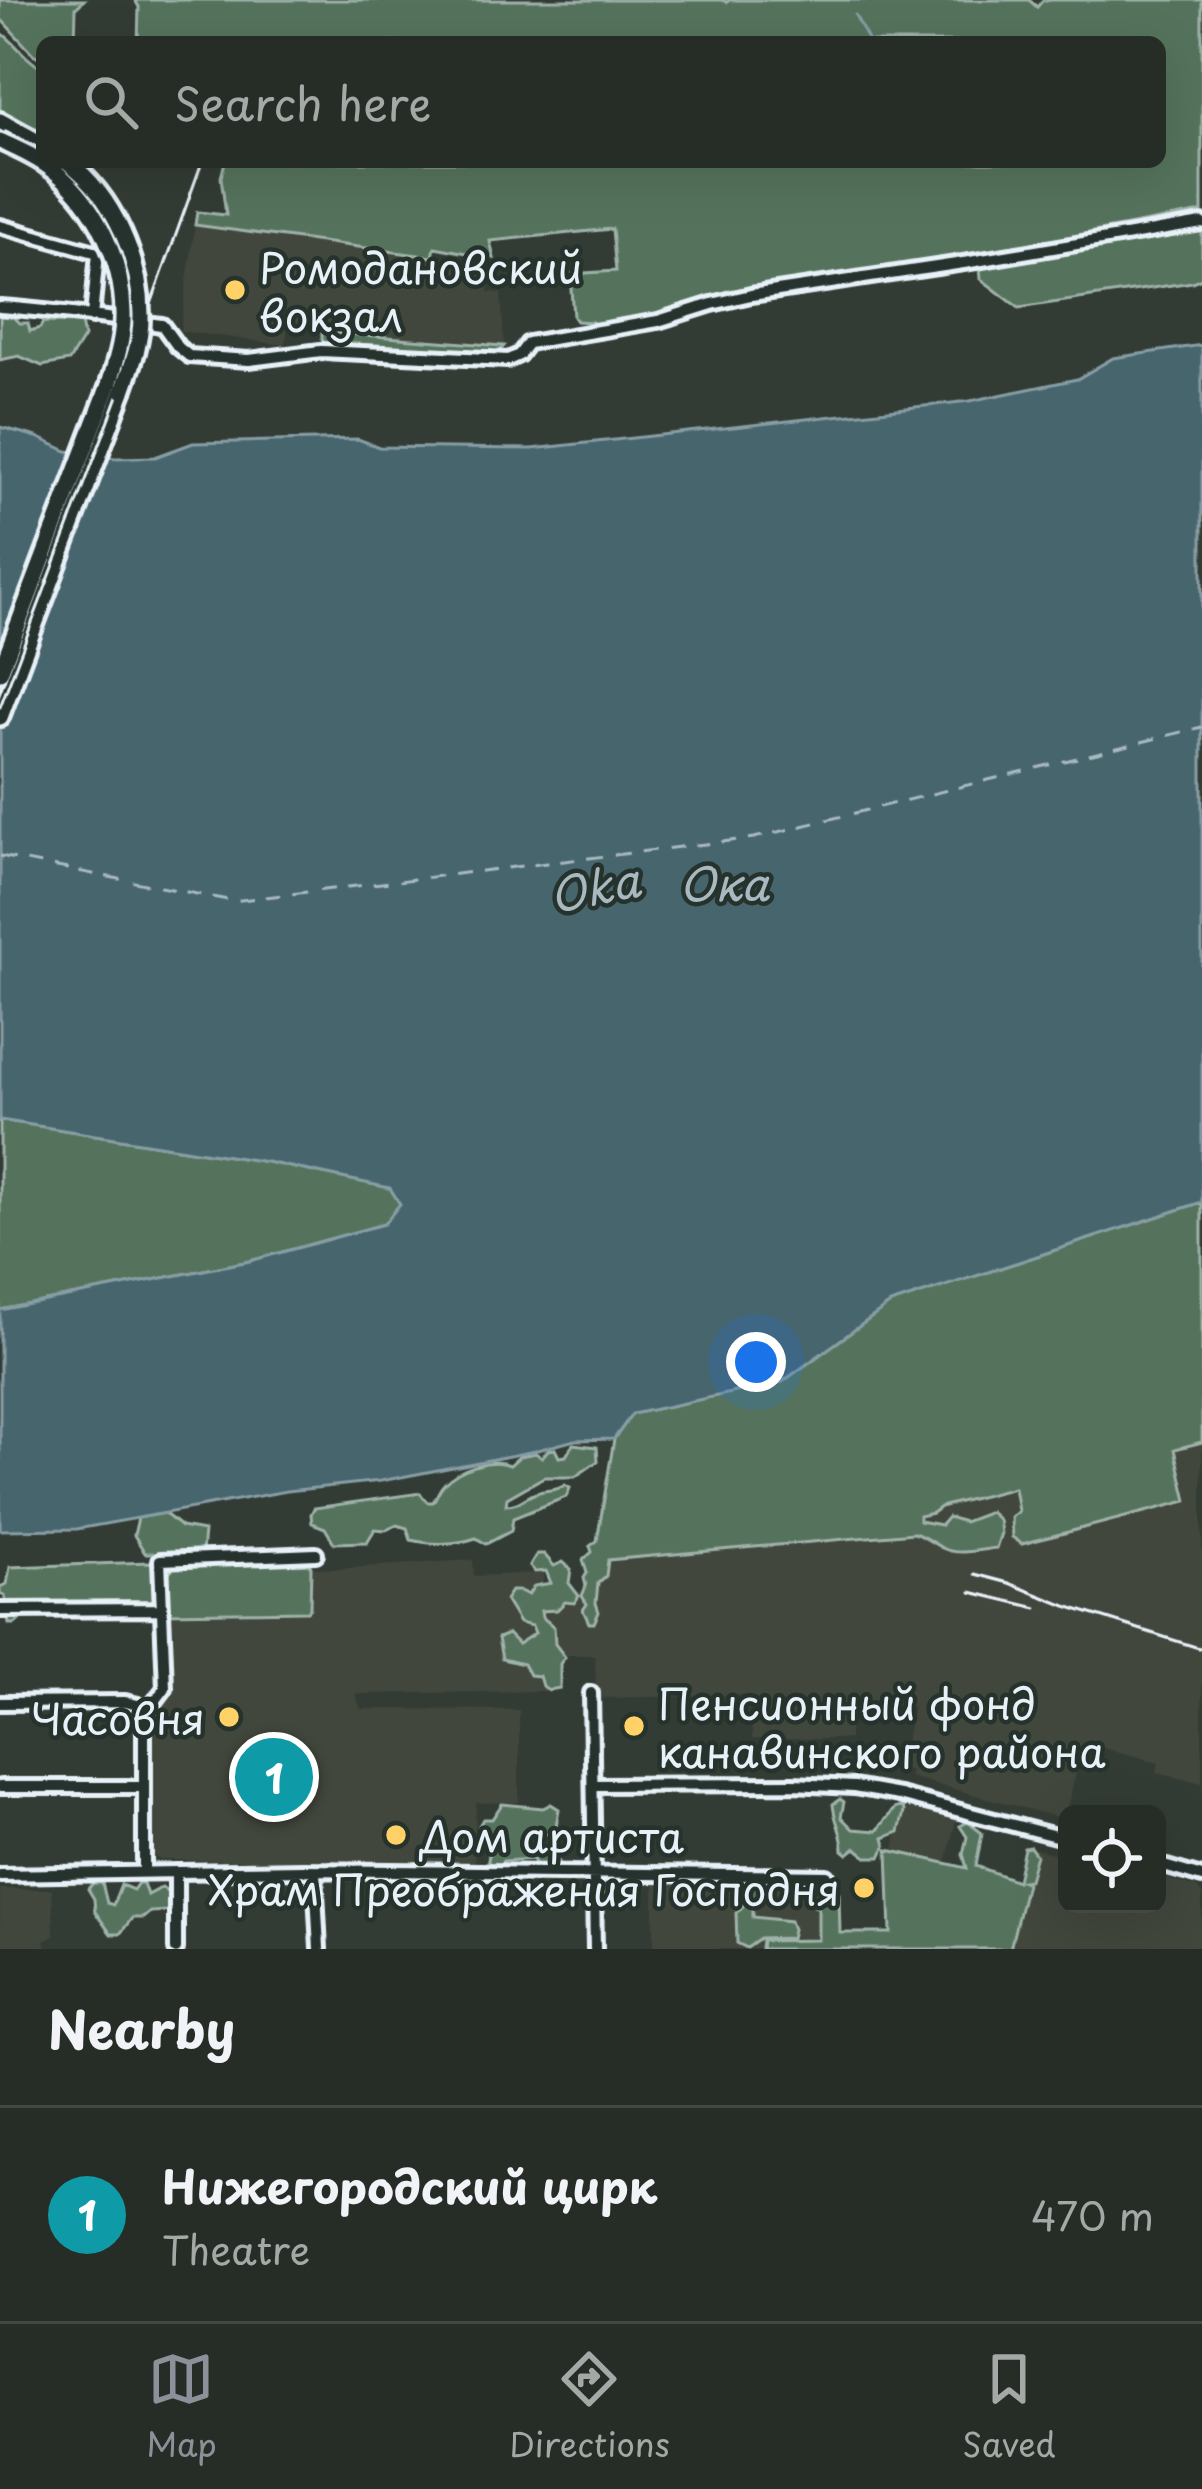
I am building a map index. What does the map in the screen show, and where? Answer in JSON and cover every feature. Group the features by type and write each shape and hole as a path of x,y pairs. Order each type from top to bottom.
{"main road":[{"path":"0,122 36,141"},
{"path":"0,141 36,159"},
{"path":"0,672 109,385 124,313 120,280 96,217 49,168"},
{"path":"0,717 123,391 141,318 137,281 121,232 98,192 74,168"}],"street":[{"path":"0,307 162,325 190,356 249,360 321,351 508,360 520,355 528,343 658,321 712,304 1202,223"},
{"path":"0,226 98,253 92,317"},
{"path":"144,1716 165,1688 160,1560 316,1554"},
{"path":"0,1610 162,1609"},
{"path":"591,1693 595,1949"},
{"path":"0,1703 138,1705 144,1716 144,1872"},
{"path":"593,1785 854,1787 1058,1837"},
{"path":"0,1787 144,1787"},
{"path":"1166,1867 1202,1877"},
{"path":"176,1872 176,1949"},
{"path":"315,1872 319,1949"},
{"path":"0,1875 827,1876"}],"shaded area":[{"path":"195,225 487,264 489,292 501,293 504,345 288,329 285,345 180,331"},
{"path":"1202,1442 1202,1783 1157,1773 1159,1762 1084,1743 1068,1805 1058,1805 1058,1817 909,1777 910,1770 900,1769 913,1706 849,1708 849,1739 752,1739 750,1695 596,1698 595,1655 545,1655 545,1691 355,1694 361,1709 519,1710 519,1802 476,1803 474,1867 329,1867 326,1860 160,1860 151,1853 151,1716 158,1704 169,1700 164,1579 180,1564 307,1560 311,1567 333,1569 473,1560 474,1576 543,1573 544,1593 594,1591 594,1561 912,1514 1014,1488 1028,1539 1187,1500 1175,1449"},
{"path":"901,1807 956,1820 946,1863 894,1852"},
{"path":"1035,1849 1054,1853 1058,1849 1058,1913 1166,1913 1166,1879 1197,1888 1202,1895 1202,1949 1008,1949"},
{"path":"654,1878 813,1880 818,1884 819,1940 763,1941 761,1949 654,1949"},
{"path":"0,1889 52,1889 54,1936 44,1941 46,1949 0,1949"}],"green space":[{"path":"0,0 84,0 76,8 75,36 36,36 36,56 0,18"},
{"path":"135,0 1029,0 1037,7 1043,0 1202,0 1202,212 991,251 728,291 650,317 597,327 573,317 570,274 616,271 612,229 490,241 494,258 435,247 433,257 195,225 197,212 226,215 223,168 1166,168 1166,36 138,36"},
{"path":"0,32 36,64 36,128 0,111"},
{"path":"1202,226 1202,278 1192,282 1019,308 981,279 980,267"},
{"path":"0,316 28,323 30,331 43,322 81,323 84,337 69,361 42,366 19,356 0,360"},
{"path":"322,332 504,346 497,354 330,347"},
{"path":"0,1120 267,1162 390,1188 400,1204 384,1224 250,1261 0,1310"},
{"path":"1202,1202 1202,1442 1175,1449 1187,1501 1022,1544 1012,1537 1011,1518 1018,1511 1014,1488 919,1516 919,1521 941,1525 948,1517 964,1522 990,1512 999,1520 996,1548 955,1552 914,1533 608,1560 606,1576 598,1583 599,1612 594,1623 589,1623 583,1610 587,1573 583,1560 597,1541 614,1439 632,1414 782,1382 890,1304"},
{"path":"573,1444 597,1447 598,1461 575,1477 544,1477 507,1498 506,1505 511,1505 539,1492 565,1485 570,1488 566,1497 513,1518 511,1531 486,1544 476,1538 444,1544 411,1540 407,1528 397,1525 375,1529 367,1542 334,1543 325,1528 312,1523 314,1508 420,1493 433,1502 444,1484 466,1469 494,1462 510,1465 520,1456 535,1453 542,1457 555,1449 559,1457 566,1456"},
{"path":"164,1513 181,1527 204,1531 202,1553 145,1553 134,1535 138,1518"},
{"path":"537,1554 544,1554 554,1566 563,1562 571,1569 569,1583 579,1596 557,1610 541,1611 554,1627 555,1644 565,1657 560,1664 560,1688 549,1690 523,1664 502,1659 498,1638 508,1634 518,1644 535,1633 532,1626 519,1623 505,1600 511,1591 528,1595 534,1586 551,1583 546,1571 535,1572 530,1566"},
{"path":"302,1558 311,1567 307,1611 165,1613 166,1578 180,1564"},
{"path":"155,1565 157,1599 153,1604 24,1603 24,1616 9,1624 0,1587 7,1584 10,1567"},
{"path":"840,1799 844,1802 841,1817 853,1829 877,1831 894,1809 903,1806 899,1832 884,1838 881,1857 867,1857 856,1848 848,1854 843,1850 833,1804"},
{"path":"502,1804 543,1808 551,1804 559,1809 556,1826 549,1834 540,1833 539,1843 574,1871 538,1870 533,1859 503,1861 493,1871 481,1866 488,1861 491,1837 479,1826 483,1819 492,1819"},
{"path":"968,1822 982,1833 976,1866 1017,1881 1024,1848 1030,1847 1036,1855 1029,1880 1022,1881 1026,1883 1010,1949 761,1949 762,1941 818,1940 818,1893 839,1893 840,1933 891,1933 888,1850 967,1868 963,1854 967,1837 960,1826"},
{"path":"740,1882 753,1882 760,1892 753,1917 790,1921 791,1938 760,1939 747,1948 737,1943 736,1913 743,1906 735,1898"},
{"path":"102,1883 107,1903 113,1905 121,1885 133,1890 143,1883 147,1895 162,1887 172,1905 169,1911 132,1918 120,1934 111,1934 95,1912 88,1889"}],"water":[{"name":"Ока","path":"1202,345 1202,1202 890,1304 782,1382 632,1414 614,1439 575,1440 381,1481 287,1491 77,1529 0,1530 0,1310 250,1261 384,1224 400,1204 390,1188 267,1162 0,1120 0,427 67,451 115,458 155,457 193,443 358,439 379,447 532,449 970,401 1077,379 1113,358"}],"waterway":[{"path":"855,15 866,36"}],"ferry route":[{"path":"0,856 233,901 754,838 1202,727"}],"railway":[{"path":"0,707 200,168"},
{"path":"975,1574 1202,1649"},
{"path":"971,1592 1037,1608"}],"place":[{"name":"Ромодановский вокзал","path":"235,290"},
{"name":"Часовня","path":"229,1717"},
{"name":"Пенсионный фонд канавинского района","path":"634,1726"},
{"name":"Нижегородский цирк","path":"274,1777"},
{"name":"Дом артиста","path":"396,1835"},
{"name":"Храм Преображения Господня","path":"864,1888"}],"water label":[{"name":"Oka","path":"594,886"}]}
